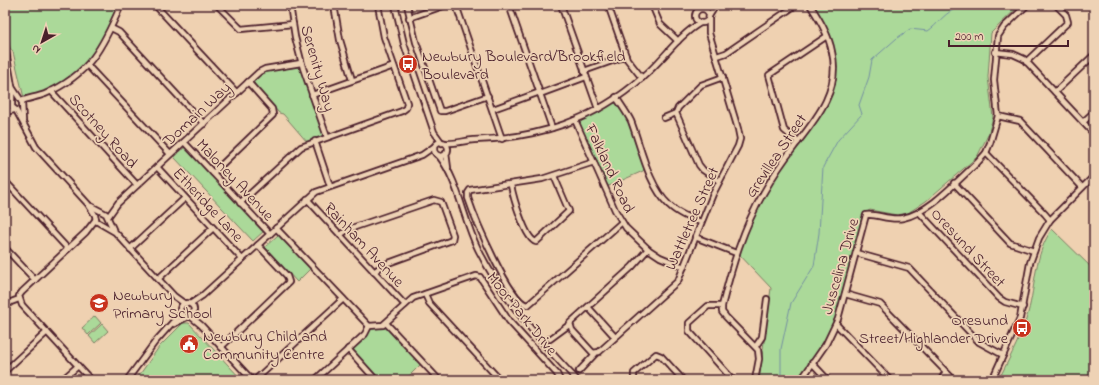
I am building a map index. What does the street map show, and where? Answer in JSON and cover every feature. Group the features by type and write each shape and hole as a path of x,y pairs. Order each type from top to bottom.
{"street":[{"path":"5,111 15,110 21,103 51,91 72,79 88,66 102,46 121,5"},
{"path":"155,5 237,93"},
{"path":"217,5 241,29 293,24"},
{"name":"Serenity Way","path":"290,5 301,63 327,137"},
{"path":"334,5 340,40 352,80"},
{"path":"240,203 299,148 405,109 407,103 384,37 378,5"},
{"path":"395,5 404,44 434,132 434,150 448,170"},
{"path":"407,5 409,18 440,109 445,112 488,96"},
{"path":"409,18 446,5"},
{"path":"456,5 493,109 502,139"},
{"path":"509,5 552,128"},
{"path":"561,5 598,109"},
{"path":"608,5 630,66 642,78"},
{"path":"652,5 660,24 678,42"},
{"path":"128,380 157,339 172,324 181,310 202,296 316,192 422,155 435,145 443,143 502,139 531,134 575,120 616,98 642,78 688,30 696,14 698,5 709,17"},
{"path":"688,30 706,22 715,5"},
{"path":"696,14 715,5"},
{"path":"717,56 726,53 796,5"},
{"name":"Grevillea Street","path":"722,306 736,253 758,203 773,177 821,111 831,88 834,71 833,57 827,36 810,5"},
{"name":"Juscelina Drive","path":"801,380 826,344 836,324 866,215 872,214 895,219 919,212 977,163 986,153 994,135 998,116 994,80 996,41 1000,32 1027,5"},
{"path":"1026,62 1068,22 1066,15 1056,5"},
{"name":"Wattletree Street","path":"696,14 709,33"},
{"name":"Wattletree Street","path":"579,371 595,354 676,283 719,181 737,150 740,139 717,56 709,33 709,17"},
{"path":"111,28 119,32 204,124"},
{"path":"798,142 784,130 769,75 827,36"},
{"path":"5,46 12,86 11,103 36,147 88,204 101,224 115,232"},
{"path":"995,52 1018,55 1094,134"},
{"path":"1055,92 1094,55"},
{"path":"584,71 626,56"},
{"name":"Domain Way","path":"101,224 108,218 118,203 261,70 301,63"},
{"path":"88,66 170,154"},
{"path":"312,95 394,66"},
{"path":"493,109 586,77"},
{"path":"664,118 676,113 678,108 701,85 723,77"},
{"path":"213,173 273,115 272,109 248,82"},
{"path":"12,86 21,103 24,126"},
{"name":"Scotney Road","path":"51,91 137,185"},
{"path":"616,98 630,120 638,144 661,195 669,205 679,213 701,222"},
{"path":"5,111 14,100 21,103"},
{"path":"1083,122 1094,112"},
{"path":"676,113 699,165 703,170 719,181"},
{"path":"998,116 1020,121 1082,187"},
{"name":"Falkland Road","path":"575,120 622,222 633,236 648,249 660,257 684,266"},
{"path":"434,132 443,143 447,152 448,170 469,230 495,281 522,320 576,380"},
{"path":"315,141 330,186"},
{"name":"Maloney Avenue","path":"184,142 270,234"},
{"path":"422,155 443,156 457,143"},
{"path":"986,153 1050,220"},
{"path":"594,162 554,176 512,185 472,190 468,195 480,228 491,252 509,284 524,304 529,304 622,222"},
{"name":"Etheridge Lane","path":"157,167 242,259"},
{"path":"512,185 515,203 519,214 530,238 536,242 569,211 554,176"},
{"path":"999,380 993,378 1015,330 1023,307 1028,273 1034,251 1050,220 1094,176"},
{"path":"5,181 68,249"},
{"path":"954,183 1010,243 1034,251"},
{"path":"130,249 185,198"},
{"name":"Rainham Avenue","path":"307,200 405,305"},
{"path":"340,236 349,229 434,200 440,200 453,235 452,240 383,265 374,272"},
{"name":"Domain Way","path":"96,218 102,212 118,203"},
{"path":"88,204 102,212 108,218 115,232 174,296 181,310 188,317 201,325"},
{"name":"Oresund Street","path":"919,212 999,298 1006,302 1023,307"},
{"path":"91,380 22,305 19,299 21,293 86,232 96,218"},
{"path":"86,232 101,224"},
{"path":"158,279 213,228"},
{"path":"276,228 369,326 379,327 386,323 439,380"},
{"path":"695,237 736,253"},
{"path":"221,347 289,282 287,276 258,245"},
{"path":"5,248 35,280"},
{"name":"Wattletree Street","path":"550,339 570,325 588,306 632,267 648,249"},
{"path":"856,253 909,268 979,342 1003,355"},
{"name":"Moor Park Drive","path":"386,323 414,298 476,276 480,277 509,321 557,374 560,380"},
{"path":"425,294 429,304 500,380"},
{"path":"845,294 880,304 945,373 954,380"},
{"path":"174,296 188,304 194,311 201,325 253,380 343,299"},
{"path":"172,324 188,317 194,311 202,296"},
{"path":"5,307 11,302 19,299"},
{"path":"756,346 762,337 767,299"},
{"path":"588,306 615,337"},
{"path":"733,380 689,331 689,323 708,306 722,306 722,312 726,317 745,339 756,346 759,355 755,380"},
{"path":"836,324 890,380"},
{"path":"570,325 572,330 595,354"},
{"path":"315,380 365,334 369,326"},
{"path":"5,371 47,332"},
{"path":"348,349 376,380"},
{"path":"634,380 633,376 635,372 656,354 661,356 683,380"},
{"path":"812,363 828,380"},
{"path":"62,380 78,366"},
{"path":"941,380 945,373"}],"green space":[{"path":"5,5 118,5 103,38 83,65 63,81 49,89 35,96 24,98 13,52 10,48 5,20"},
{"path":"813,5 1020,5 991,33 988,77 993,117 988,135 977,157 926,201 908,213 897,215 870,210 863,214 836,320 824,344 801,380 759,380 771,288 737,252 744,234 777,171 827,103 835,61"},
{"path":"297,67 301,69 324,134 307,142 283,114 279,113 256,87 253,81 262,72"},
{"path":"612,103 618,104 629,121 645,168 643,171 609,186 605,184 579,124 585,118 604,109"},
{"path":"186,146 264,231 253,241 174,157"},
{"path":"1052,229 1094,270 1094,380 1004,380 1001,375 1026,321 1039,259 1046,239"},
{"path":"279,234 311,268 297,282 265,247"},
{"path":"95,316 101,323 88,335 82,328"},
{"path":"183,323 189,323 242,380 136,380 159,347"},
{"path":"102,324 108,331 95,343 89,336"},
{"path":"386,328 421,364 405,380 380,380 354,352 353,348 371,329"}],"waterway":[{"path":"781,380 781,349 791,303 814,266 819,233 823,167 838,140 862,114 859,105 869,77 872,60 897,38 910,29 928,31 949,12 958,8 972,5"}],"place":[{"name":"Newbury Boulevard/Brookfield Boulevard","path":"408,64"},
{"name":"Newbury Primary School","path":"99,303"},
{"name":"Oresund Street/Highlander Drive","path":"1022,328"},
{"name":"Newbury Child and Community Centre","path":"189,344"}]}
